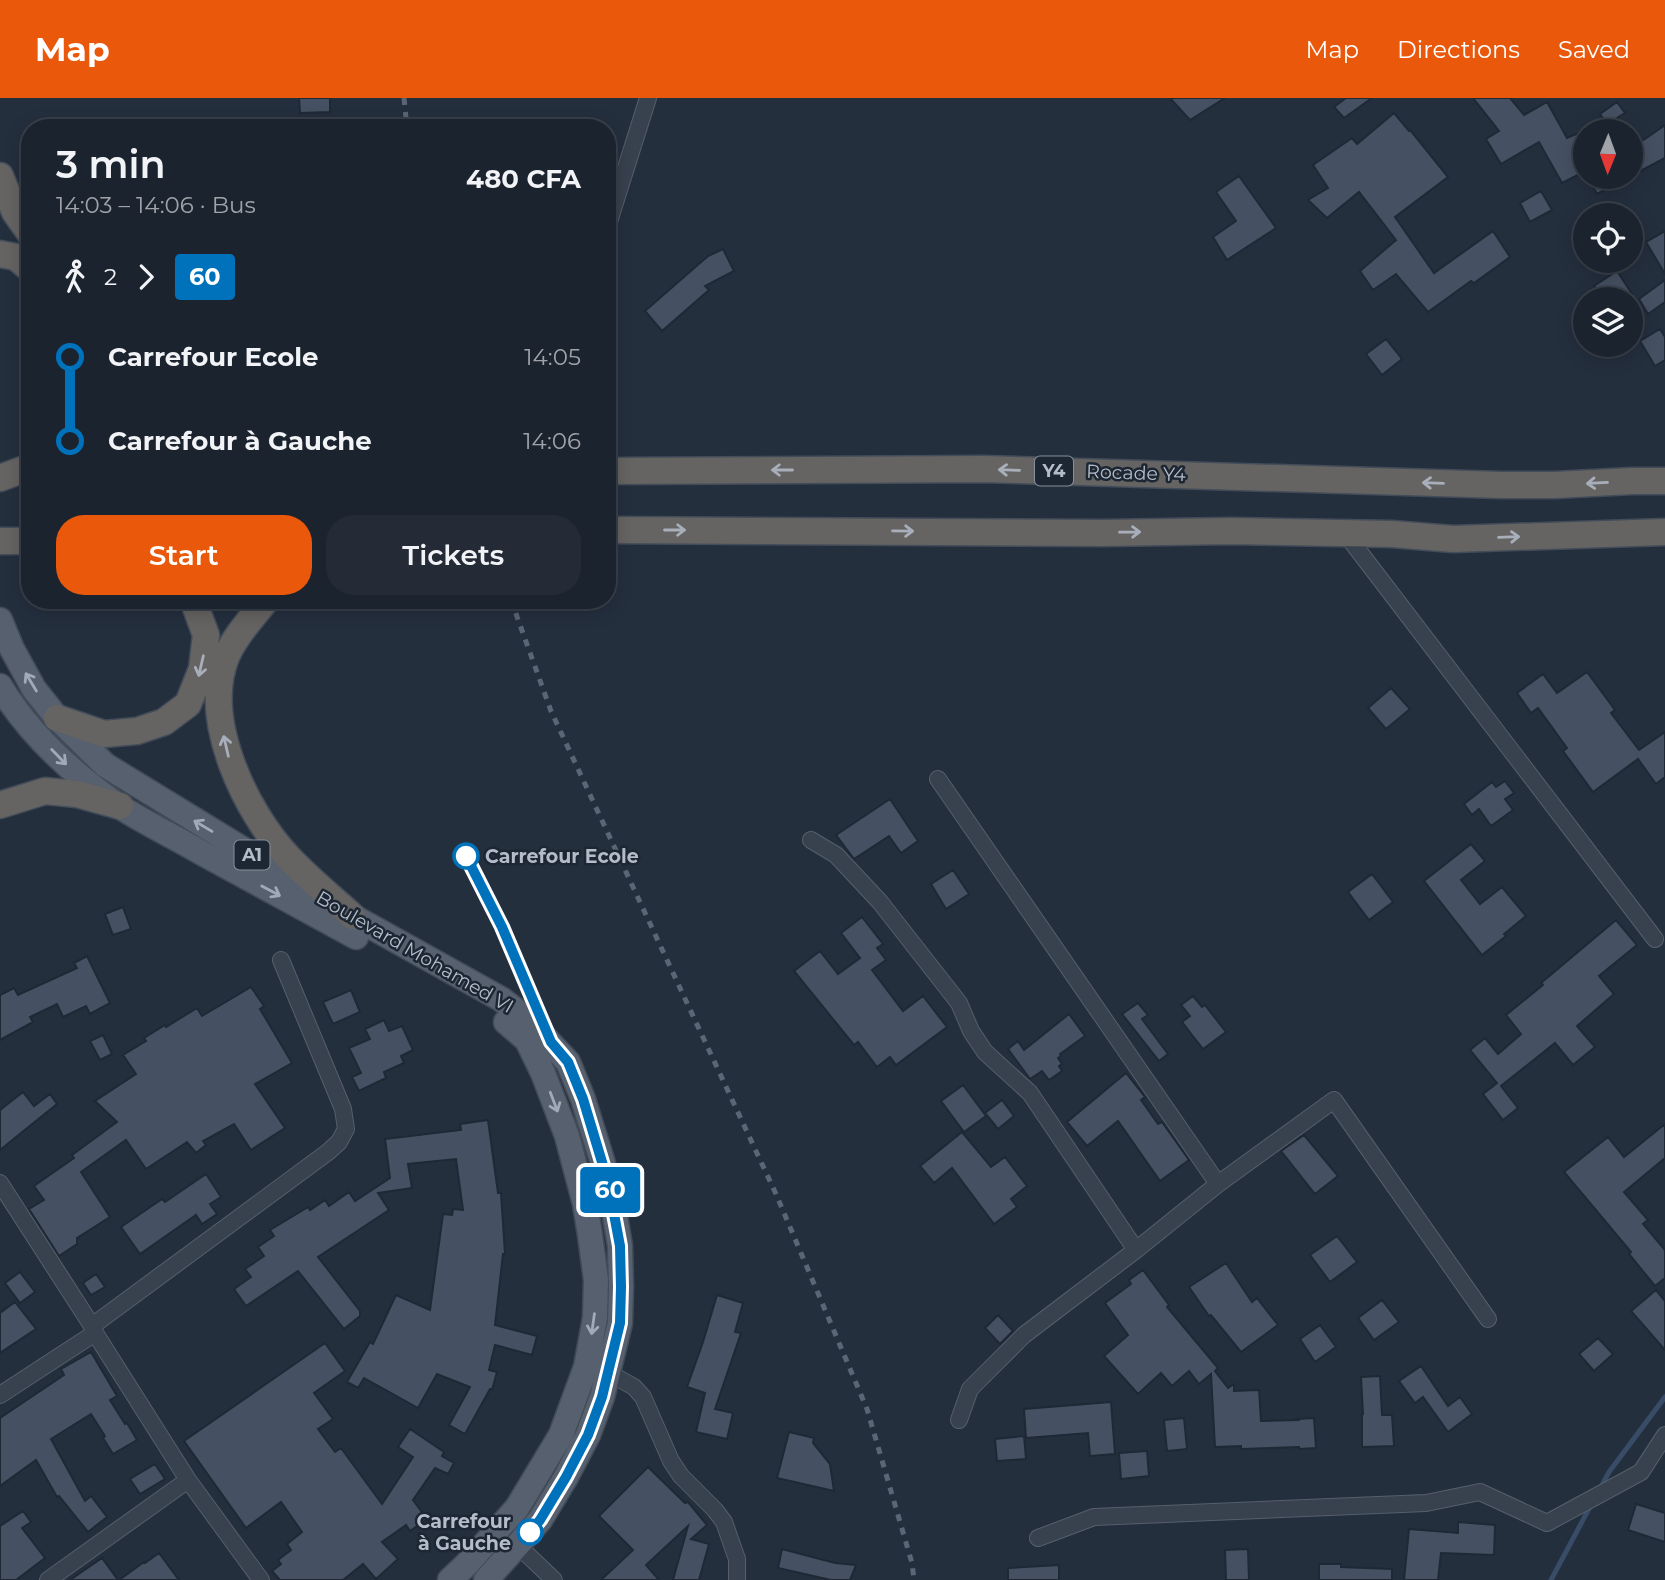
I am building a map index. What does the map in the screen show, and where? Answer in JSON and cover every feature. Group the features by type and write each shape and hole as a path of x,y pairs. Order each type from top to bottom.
{"highway":[{"path":"0,176 21,220"},
{"path":"0,254 16,257 21,261"},
{"name":"Rocade Y4","path":"616,471 984,469 1501,485 1665,481"},
{"path":"0,478 21,470"},
{"path":"0,485 21,484"},
{"path":"616,530 1090,533 1231,531 1392,534 1454,539 1665,532"},
{"path":"0,541 21,541"},
{"path":"57,718 104,734 137,731 164,722 188,704 202,668 206,635 196,609"},
{"path":"260,609 238,636 227,657 221,678 220,711 230,762 259,820 288,858 352,916"},
{"path":"0,805 45,791 77,794 120,806"}],"main road":[{"name":"Boulevard Mohamed VI","path":"0,620 34,689 57,718 105,765 352,916 501,999 528,1020 568,1062 583,1099 613,1204 620,1246 620,1323 609,1373 588,1435 540,1520 486,1580"},
{"name":"Boulevard Mohamed VI","path":"0,686 29,726 66,765 120,806 267,889 468,995 527,1040 567,1136 585,1204 596,1280 595,1318 586,1367 561,1435 517,1508 450,1580"}],"street":[{"path":"616,199 648,98"},
{"path":"1345,533 1655,939"},
{"path":"938,779 1218,1184"},
{"path":"811,840 836,855 880,902 959,1003 971,1031 985,1052 1030,1093 1136,1250"},
{"path":"0,1395 94,1330 339,1142 346,1129 343,1109 281,960"},
{"path":"959,1420 970,1389 1024,1335 1218,1184 1335,1100 1488,1319"},
{"path":"0,1183 188,1480 261,1580"},
{"path":"609,1373 634,1387 643,1397 671,1461 681,1476 724,1522 737,1559 737,1580"},
{"path":"1038,1538 1094,1517 1426,1503 1480,1492 1547,1523 1641,1472 1665,1435"},
{"path":"48,1580 188,1480"},
{"path":"498,1529 519,1545 554,1580"}],"building":[{"path":"299,98 330,98 330,112 300,113"},
{"path":"1170,98 1225,98 1190,120"},
{"path":"1346,98 1372,98 1344,118 1334,107"},
{"path":"1473,98 1510,98 1524,115 1547,102 1567,138 1573,135 1573,178 1562,183 1539,142 1501,164 1486,139 1499,131"},
{"path":"1617,102 1625,113 1615,119 1604,119 1600,114"},
{"path":"1394,113 1448,177 1395,217 1434,273 1493,231 1510,257 1428,312 1396,274 1373,290 1360,271 1396,240 1359,192 1327,218 1308,200 1328,188 1313,165 1352,138 1357,144"},
{"path":"1665,125 1665,158 1643,170 1643,140"},
{"path":"1239,176 1276,228 1227,260 1213,237 1236,221 1216,192"},
{"path":"1541,191 1552,210 1530,222 1520,203"},
{"path":"1665,231 1665,274 1646,242"},
{"path":"723,249 734,271 705,286 709,290 662,331 645,311 708,256"},
{"path":"1618,273 1627,287 1595,287"},
{"path":"1665,280 1665,302 1648,314 1643,306 1643,296"},
{"path":"1660,329 1665,337 1665,360 1655,366 1643,346 1643,339"},
{"path":"1386,339 1402,359 1382,375 1366,354"},
{"path":"1587,672 1615,710 1611,713 1639,750 1665,732 1665,777 1656,784 1638,759 1593,792 1563,751 1567,748 1538,708 1531,713 1517,693 1543,674 1557,693"},
{"path":"1391,688 1410,709 1386,729 1368,708"},
{"path":"1505,781 1514,793 1505,799 1513,810 1491,826 1479,809 1472,815 1464,804 1492,782 1496,787"},
{"path":"890,799 918,841 901,853 889,836 854,859 836,835"},
{"path":"1471,844 1485,861 1461,880 1480,904 1502,887 1526,916 1482,955 1424,881"},
{"path":"953,870 969,894 946,909 931,884"},
{"path":"1372,874 1393,902 1369,920 1348,892"},
{"path":"123,907 131,929 113,935 105,914"},
{"path":"862,917 883,944 877,948 886,960 872,970 903,1011 923,996 947,1027 896,1065 890,1057 877,1067 858,1042 854,1045 794,971 820,951 838,974 860,958 841,933"},
{"path":"1616,920 1637,945 1599,976 1614,994 1577,1026 1595,1047 1573,1065 1555,1043 1501,1086 1518,1108 1503,1120 1483,1094 1497,1083 1470,1050 1485,1038 1498,1054 1521,1034 1506,1015"},
{"path":"87,956 110,1003 90,1014 86,1006 63,1017 57,1004 30,1017 33,1022 0,1040 0,995 14,988 18,995 77,968 74,963"},
{"path":"251,987 264,1006 260,1009 292,1063 255,1084 285,1128 251,1150 234,1124 203,1141 206,1145 196,1153 187,1142 146,1169 126,1140 81,1172 110,1217 77,1238 77,1244 59,1256 29,1209 44,1200 34,1186 74,1158 72,1155 117,1122 95,1101 136,1074 123,1055 146,1041 144,1038 197,1008 202,1016"},
{"path":"351,990 360,1012 333,1024 323,1002"},
{"path":"1193,996 1202,1007 1205,1005 1226,1032 1203,1049 1182,1022 1190,1016 1181,1005"},
{"path":"1138,1003 1148,1015 1142,1019 1168,1054 1159,1061 1122,1014"},
{"path":"1069,1014 1085,1036 1060,1054 1058,1058 1062,1071 1049,1080 1042,1071 1030,1079 1008,1049 1018,1041 1024,1050"},
{"path":"384,1020 389,1031 402,1026 413,1050 401,1056 404,1063 384,1072 386,1078 359,1091 352,1077 361,1073 349,1048 370,1039 365,1029"},
{"path":"103,1035 112,1054 100,1060 90,1041"},
{"path":"1126,1073 1145,1097 1141,1100 1158,1124 1162,1122 1189,1160 1160,1181 1118,1121 1087,1146 1067,1122"},
{"path":"963,1085 986,1116 964,1132 941,1101"},
{"path":"23,1092 34,1106 50,1094 57,1104 0,1150 0,1110"},
{"path":"1002,1100 1014,1116 998,1129 985,1113"},
{"path":"488,1120 498,1193 501,1193 505,1254 495,1325 537,1336 532,1355 495,1345 489,1370 497,1372 492,1390 490,1389 465,1434 449,1425 470,1387 437,1374 418,1408 364,1378 358,1388 347,1382 370,1342 373,1344 396,1295 430,1310 443,1214 452,1215 453,1209 463,1210 456,1159 408,1164 412,1188 378,1193 389,1210 318,1257 360,1311 360,1316 344,1329 298,1271 246,1306 234,1289 251,1277 245,1269 264,1256 258,1247 274,1236 270,1230 325,1200 329,1206 349,1192 355,1201 390,1178 385,1139 461,1130 460,1124"},
{"path":"1665,1124 1665,1158 1624,1192 1648,1220 1643,1224 1665,1250 1665,1278 1655,1286 1629,1254 1631,1252 1564,1172 1608,1137 1624,1157"},
{"path":"962,1132 991,1167 1005,1157 1027,1186 1011,1199 1017,1207 994,1224 952,1168 934,1183 920,1166"},
{"path":"1304,1135 1338,1176 1315,1194 1281,1151"},
{"path":"206,1174 221,1197 210,1204 217,1214 202,1224 196,1215 140,1254 121,1227"},
{"path":"1337,1236 1357,1262 1330,1282 1310,1255"},
{"path":"1226,1263 1252,1302 1257,1298 1278,1325 1241,1352 1211,1315 1209,1316 1189,1287"},
{"path":"1143,1270 1169,1305 1167,1307 1218,1368 1215,1371 1228,1388 1234,1384 1234,1391 1259,1390 1261,1421 1314,1418 1316,1448 1215,1447 1211,1374 1199,1384 1189,1371 1172,1386 1161,1373 1138,1394 1104,1356 1128,1335 1105,1303 1131,1284 1129,1280"},
{"path":"20,1272 35,1292 20,1303 5,1283"},
{"path":"96,1274 105,1287 91,1295 83,1283"},
{"path":"1656,1290 1665,1301 1665,1350 1631,1311"},
{"path":"717,1295 743,1303 735,1332 741,1333 715,1409 733,1413 727,1439 696,1432 705,1393 687,1387"},
{"path":"1382,1300 1399,1322 1374,1340 1358,1318"},
{"path":"15,1302 36,1329 0,1353 0,1313"},
{"path":"998,1315 1013,1331 1000,1344 985,1328"},
{"path":"1320,1325 1336,1347 1315,1362 1300,1339"},
{"path":"1598,1338 1613,1354 1594,1371 1579,1354"},
{"path":"325,1343 345,1371 314,1393 333,1419 318,1429 335,1452 341,1448 382,1504 413,1457 398,1447 410,1429 444,1452 442,1456 454,1463 448,1474 435,1468 413,1500 427,1519 410,1531 406,1525 382,1542 398,1559 376,1579 363,1564 343,1580 280,1580 272,1571 281,1564 278,1560 291,1550 287,1544 302,1532 281,1502 246,1528 184,1441"},
{"path":"91,1352 117,1396 110,1400 137,1440 113,1454 91,1414 51,1439 85,1501 91,1496 107,1517 88,1532 59,1496 57,1497 36,1460 0,1486 0,1418 64,1375 61,1369"},
{"path":"1421,1366 1448,1406 1460,1397 1472,1414 1448,1432 1423,1397 1415,1403 1399,1381"},
{"path":"1380,1376 1382,1415 1392,1415 1394,1446 1362,1447 1361,1377"},
{"path":"1111,1402 1115,1454 1090,1456 1088,1433 1026,1438 1024,1409"},
{"path":"1184,1418 1187,1449 1167,1451 1164,1420"},
{"path":"789,1432 814,1438 813,1443 830,1464 834,1491 777,1478"},
{"path":"1024,1436 1026,1459 997,1461 995,1439"},
{"path":"1147,1451 1149,1476 1121,1479 1119,1453"},
{"path":"155,1464 165,1479 140,1494 130,1479"},
{"path":"648,1467 685,1503 688,1502 707,1525 691,1539 709,1544 699,1580 673,1580 688,1526 646,1565 659,1580 601,1580 633,1550 599,1516"},
{"path":"1636,1504 1665,1513 1665,1542 1628,1530"},
{"path":"23,1511 31,1522 22,1528 45,1558 16,1580 0,1580 0,1526"},
{"path":"1458,1522 1495,1525 1494,1555 1441,1553 1438,1580 1404,1580 1409,1529 1458,1533"},
{"path":"782,1549 835,1563 856,1565 850,1580 831,1580 778,1568"},
{"path":"1248,1549 1249,1580 1226,1580 1225,1550"},
{"path":"159,1553 179,1580 119,1580 144,1562"},
{"path":"102,1558 118,1580 70,1580"},
{"path":"1319,1564 1392,1569 1392,1580 1319,1580"},
{"path":"1059,1565 1059,1580 1008,1580 1008,1568"}],"waterway":[{"path":"1600,1489 1609,1472 1665,1397"},
{"path":"1551,1580 1592,1503"}],"railway":[{"path":"404,98 406,119"},
{"path":"514,609 551,711 776,1194 867,1409 912,1563 914,1580"}],"bus line":[{"name":"60","path":"466,856 502,927 551,1042 568,1062 583,1099 608,1182 620,1246 620,1323 602,1397 588,1435 566,1477 530,1532"}],"place":[{"name":"Carrefour Ecole","path":"466,856"},
{"name":"Carrefour à Gauche","path":"530,1532"}]}
